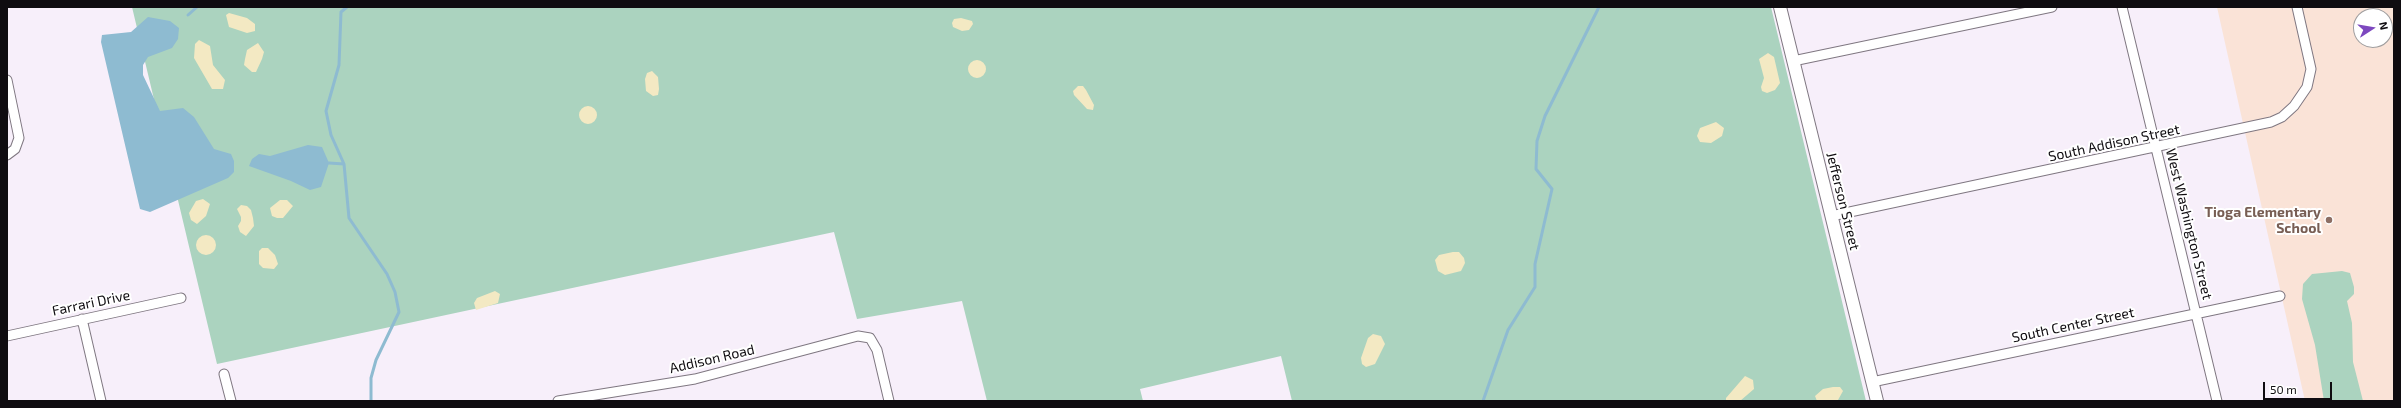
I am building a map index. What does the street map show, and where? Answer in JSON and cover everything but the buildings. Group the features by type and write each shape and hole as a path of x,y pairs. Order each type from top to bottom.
{"street":[{"name":"Jefferson Street","path":"1780,7 1877,401"},
{"path":"1793,61 2052,7"},
{"name":"West Washington Street","path":"2122,7 2218,401"},
{"name":"South Addison Street","path":"1831,216 2245,129 2271,122 2282,117 2294,106 2307,87 2311,69 2297,7"},
{"path":"7,80 19,138 15,149 8,154"},
{"name":"South Center Street","path":"1872,382 2280,296"},
{"name":"Farrari Drive","path":"7,336 181,298"},
{"path":"82,319 101,401"},
{"name":"Addison Road","path":"558,401 695,379 858,336 870,338 877,350 889,401"},
{"path":"224,374 231,401"}],"shaded area":[{"name":"Tioga Elementary School","path":"2217,7 2394,7 2394,401 2305,401"}],"green space":[{"path":"132,7 1771,7 1866,401 1292,401 1281,356 1140,389 1143,401 987,401 962,301 857,319 834,232 217,364"},
{"path":"2342,271 2350,273 2354,287 2354,294 2347,301 2352,323 2353,362 2363,401 2324,401 2315,345 2302,299 2303,284 2312,274"}],"sand":[{"path":"229,13 247,18 255,24 255,31 247,33 229,27 226,15"},
{"path":"961,18 972,21 973,24 969,30 962,31 953,27 952,23 954,19"},
{"path":"199,40 210,46 213,65 225,80 223,89 212,89 194,58 195,44"},
{"path":"258,43 264,52 256,72 252,72 244,65 245,59 247,50"},
{"path":"1768,53 1774,57 1780,83 1775,90 1767,93 1762,91 1761,87 1764,78 1759,59"},
{"path":"977,60 983,63 986,69 983,75 977,78 971,75 968,69 971,63"},
{"path":"652,71 658,77 659,89 658,95 653,96 646,91 645,79 647,73"},
{"path":"1078,86 1083,86 1086,90 1094,105 1093,110 1087,109 1074,95 1073,91"},
{"path":"588,106 594,109 597,115 594,121 588,124 582,121 579,115 582,109"},
{"path":"1716,122 1724,128 1722,136 1711,143 1700,142 1697,136 1700,128"},
{"path":"203,199 210,204 206,216 197,224 191,220 189,213 196,201"},
{"path":"280,200 287,200 293,206 283,218 277,218 272,216 270,208"},
{"path":"241,205 247,206 251,210 253,218 254,226 246,236 240,232 238,226 241,221 241,217 237,209"},
{"path":"206,235 213,238 216,245 213,252 206,255 199,252 196,245 199,238"},
{"path":"262,248 268,248 275,255 278,264 274,269 263,268 259,264 259,251"},
{"path":"1459,252 1464,258 1465,263 1461,271 1445,275 1438,271 1435,260 1439,255"},
{"path":"495,291 500,294 498,303 476,310 474,303 477,298"},
{"path":"1373,334 1381,336 1385,344 1375,364 1366,367 1362,364 1361,358 1368,338"},
{"path":"1745,376 1753,380 1754,389 1740,401 1726,401 1726,398"},
{"path":"1840,387 1843,391 1838,400 1817,401 1815,396 1823,389"}],"water":[{"path":"148,17 170,21 179,28 178,39 172,48 148,57 143,65 143,75 160,111 183,108 194,117 214,149 231,154 234,161 234,172 228,178 150,212 140,209 101,42 102,35 131,32"},
{"path":"308,145 322,147 329,163 321,187 310,190 291,181 249,166 252,159 259,154 270,156"}],"waterway":[{"path":"188,15 197,7"},
{"path":"344,164 331,135 326,111 339,65 341,12 347,7"},
{"path":"1483,401 1508,330 1535,287 1535,264 1552,189 1536,169 1537,141 1545,116 1599,7"},
{"path":"329,163 344,164 349,218 387,274 395,292 399,312 376,360 371,378 371,401"}],"place":[{"name":"Tioga Elementary School","path":"2329,220"}]}
